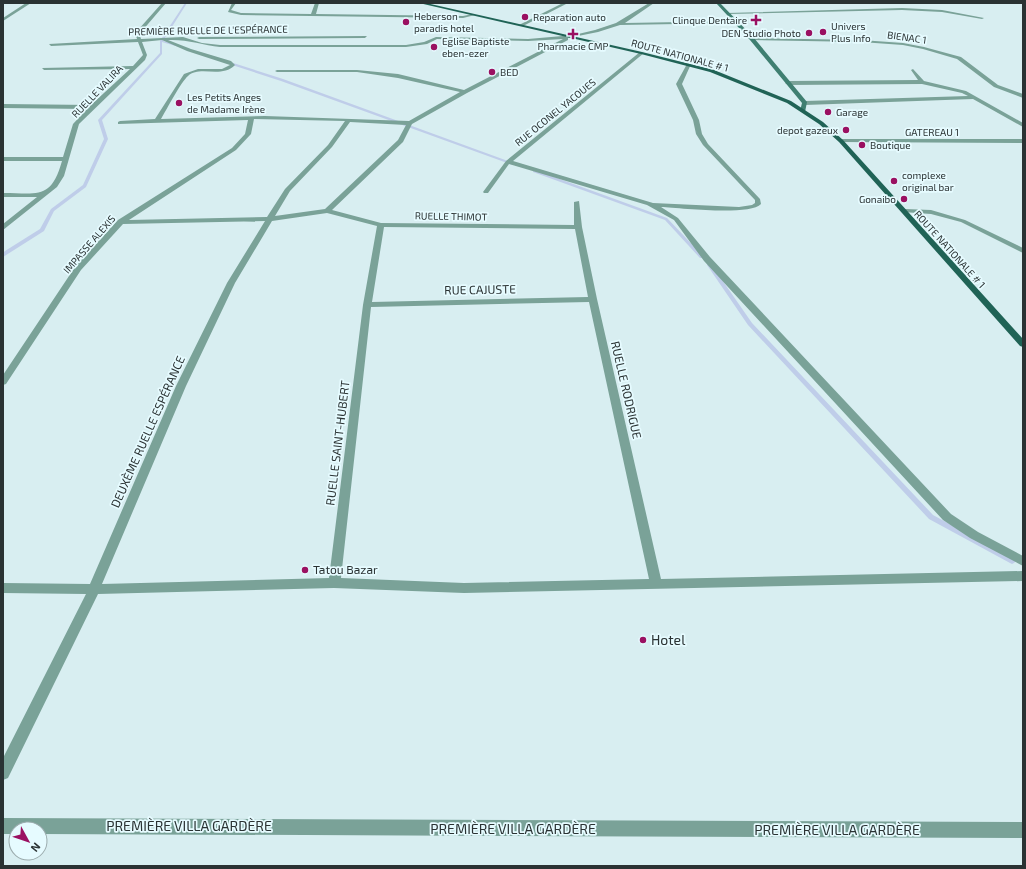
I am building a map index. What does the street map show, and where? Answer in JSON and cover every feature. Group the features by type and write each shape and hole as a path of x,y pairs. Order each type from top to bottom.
{"main road":[{"name":"ROUTE NATIONALE # 1","path":"421,3 642,53 712,71 767,93 803,111 821,123 841,141 1023,344"},
{"path":"718,3 752,39 805,103 803,111"}],"street":[{"path":"3,20 29,3"},
{"name":"RUELLE VALIRA","path":"3,228 55,186 61,176 76,124 133,67 143,59 145,55 138,36 164,3"},
{"path":"234,3 229,11 236,14 463,17 473,15"},
{"path":"313,15 317,3"},
{"path":"521,25 566,3"},
{"path":"178,38 202,44 239,46 406,46 425,43 436,38 542,39 570,37 617,24 628,19 652,3"},
{"path":"729,13 902,9 942,11 982,18"},
{"path":"3,11 15,11"},
{"path":"617,24 737,22"},
{"name":"PREMIÈRE RUELLE DE L'ESPÉRANCE","path":"51,44 140,41 178,38 365,37"},
{"path":"120,123 158,120 251,118 410,123 465,92 570,37"},
{"path":"158,120 186,75 198,70 225,69 233,65 229,62 189,50 162,39"},
{"name":"BIENAC 1","path":"752,39 861,41 903,44 924,48 959,58 996,86 1023,96"},
{"name":"RUE OCONEL YACOUES","path":"486,192 508,162 642,53"},
{"path":"649,204 739,209 754,207 758,204 758,200 706,145 699,134 696,120 679,84 689,65"},
{"path":"44,69 133,67"},
{"path":"913,70 922,82"},
{"path":"277,71 357,71 398,76 465,92"},
{"path":"788,82 922,82 964,92 971,98 1023,125"},
{"path":"805,103 971,98"},
{"path":"3,106 92,107"},
{"name":"IMPASSE ALEXIS","path":"3,382 78,269 121,222 234,149 248,134 251,118"},
{"name":"DEUXÈME RUELLE ESPÉRANCE","path":"3,773 94,589 181,386 231,283 287,190 330,146 348,121"},
{"path":"121,222 269,219 327,211 401,141 410,123"},
{"name":"GATEREAU 1","path":"841,141 1023,141"},
{"path":"3,159 66,159"},
{"path":"508,162 649,204 676,220 707,259 918,488 947,517 974,535 1023,560"},
{"path":"3,195 45,195"},
{"name":"RUELLE RODRIGUE","path":"577,202 578,228 656,583"},
{"name":"RUELLE THIMOT","path":"327,211 381,225 578,228"},
{"path":"905,211 931,212 963,221 1023,251"},
{"name":"RUELLE SAINT-HUBERT","path":"334,583 368,305 381,225"},
{"name":"RUE CAJUSTE","path":"368,305 593,299"},
{"path":"3,588 94,589 334,583 464,588 1023,576"},
{"name":"PREMIÈRE VILLA GARDÈRE","path":"3,826 1023,830"}],"waterway":[{"path":"161,41 186,3"},
{"path":"3,256 42,230 52,210 85,186 106,139 100,120 161,53 161,41"},
{"path":"161,41 178,46"},
{"path":"227,62 282,80 514,164"},
{"path":"534,171 666,219 702,257"},
{"path":"709,265 750,324 931,517 1012,561"}],"place":[{"name":"Reparation auto","path":"525,17"},
{"name":"Clinque Dentaire","path":"756,20"},
{"name":"Heberson paradis hotel","path":"406,22"},
{"name":"Univers Plus Info","path":"823,32"},
{"name":"DEN Studio Photo","path":"809,33"},
{"name":"Pharmacie CMP","path":"573,34"},
{"name":"Eglise Baptiste eben-ezer","path":"434,47"},
{"name":"BED","path":"492,72"},
{"name":"Les Petits Anges de Madame Irène","path":"179,103"},
{"name":"Garage","path":"828,112"},
{"name":"depot gazeux","path":"846,130"},
{"name":"Boutique","path":"862,145"},
{"name":"complexe original bar","path":"894,181"},
{"name":"Gonaibo","path":"904,199"},
{"name":"Tatou Bazar","path":"305,570"},
{"name":"Hotel","path":"643,640"}]}
